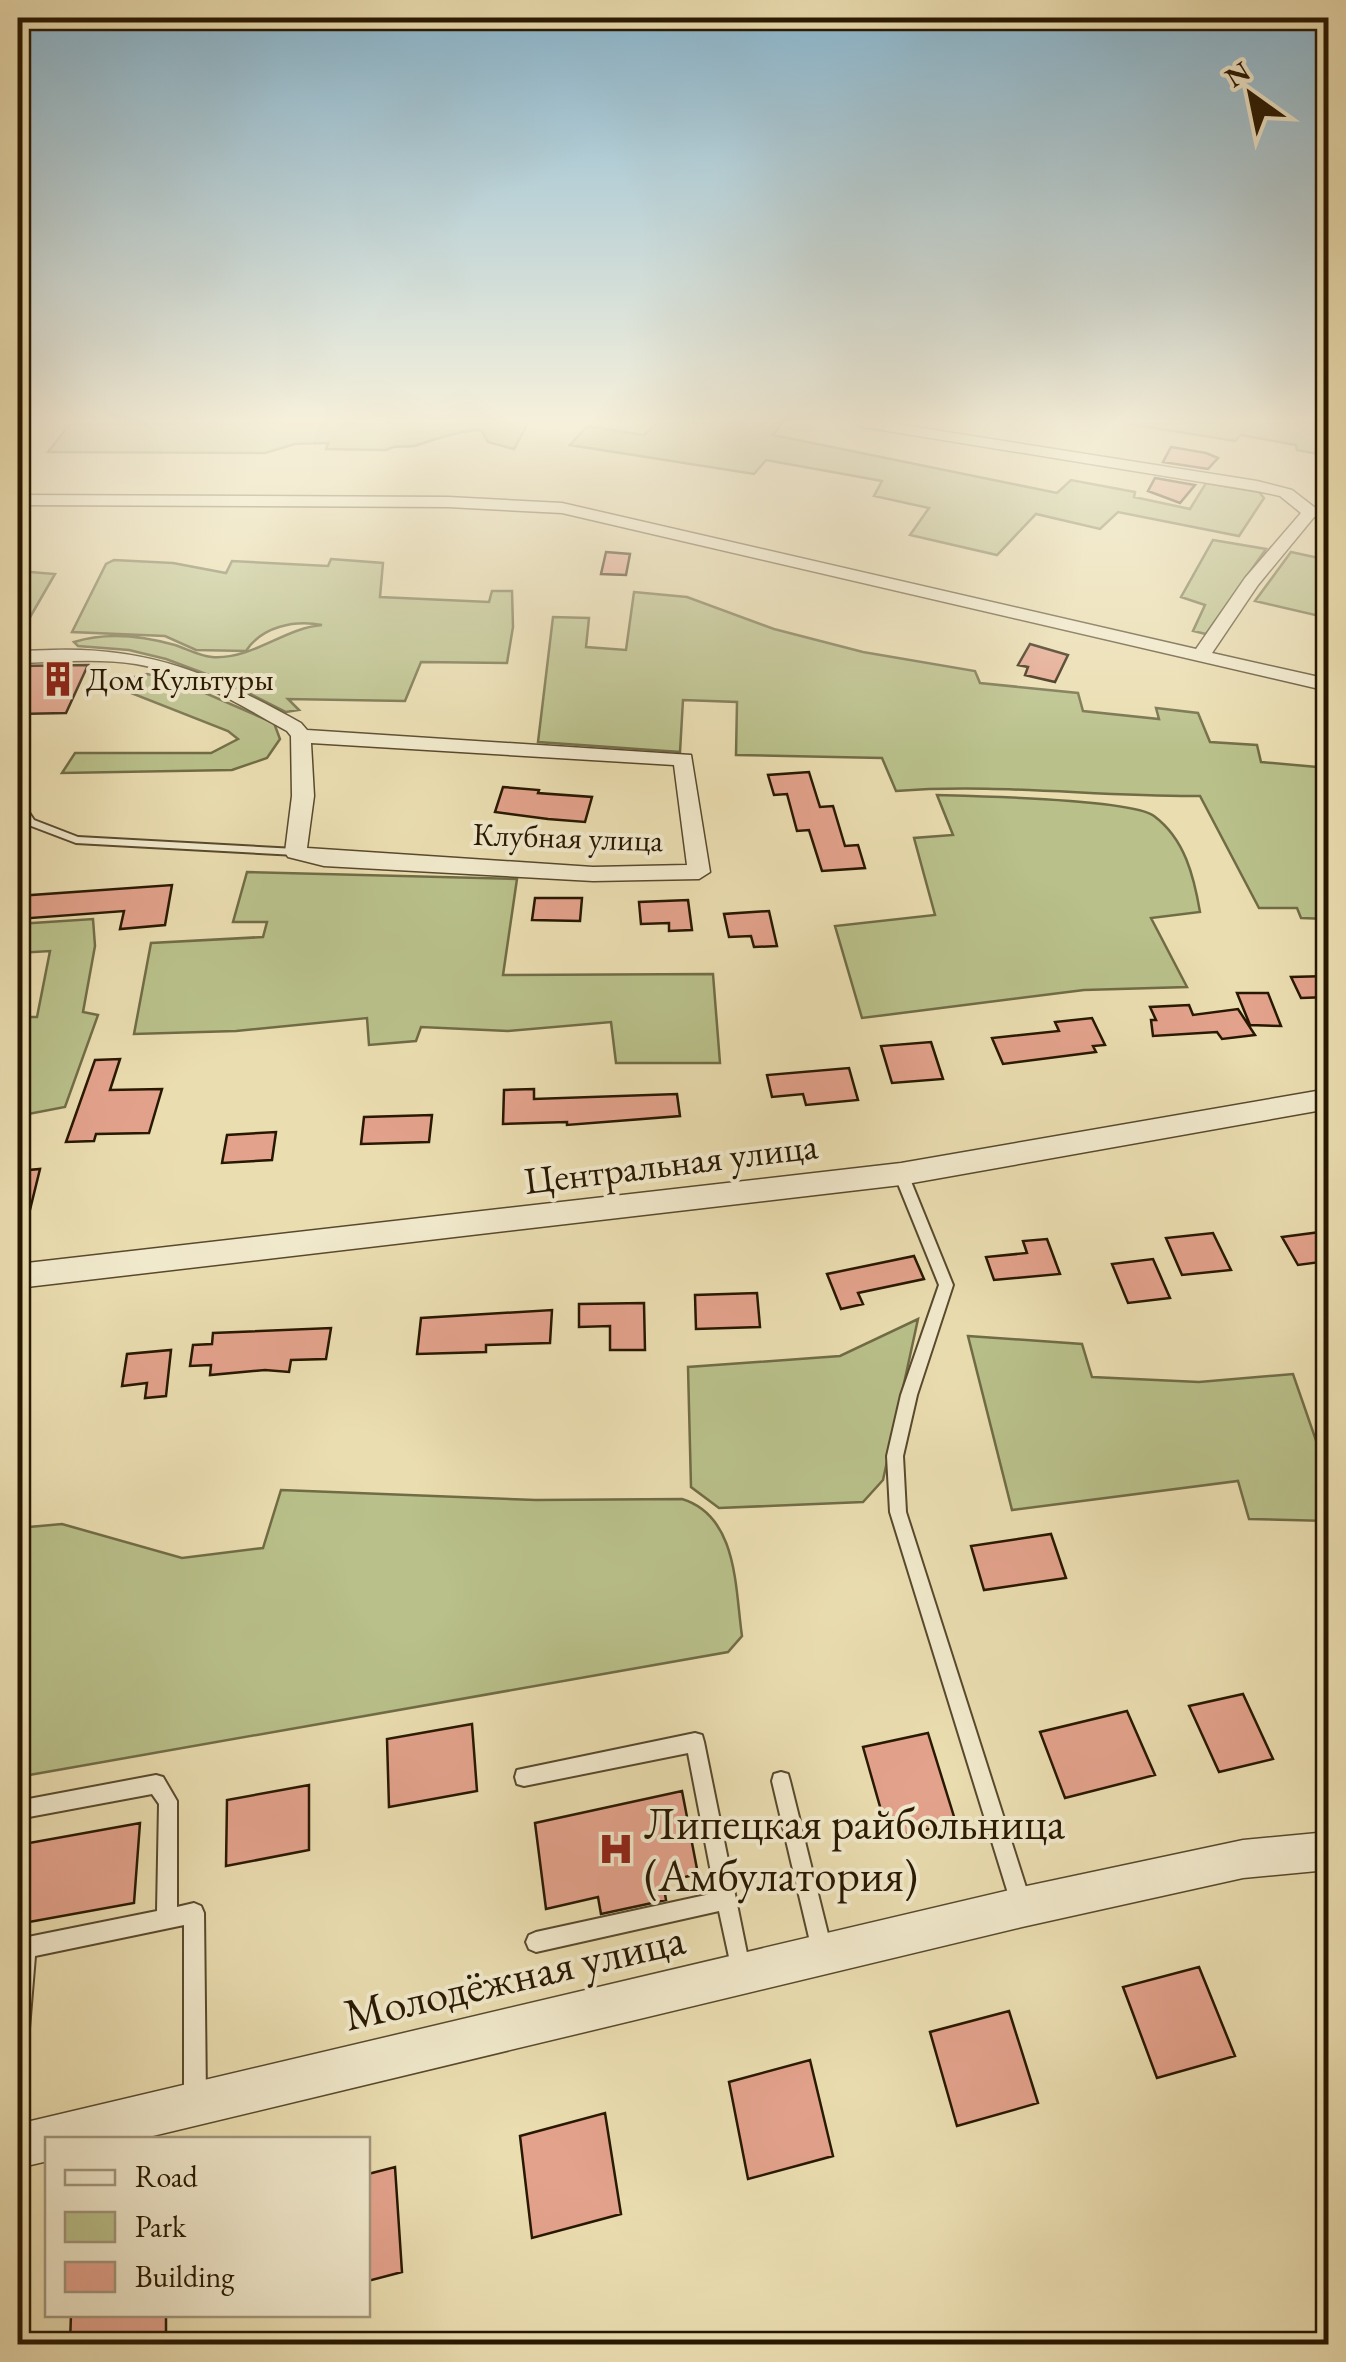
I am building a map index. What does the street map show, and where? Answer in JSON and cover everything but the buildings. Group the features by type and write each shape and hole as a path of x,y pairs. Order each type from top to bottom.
{"street":[{"path":"673,533 1328,684"},
{"path":"1202,654 1251,582 1299,533"},
{"path":"18,657 116,656 160,666 233,693 294,728 302,736 302,796 296,852"},
{"name":"Клубная улица","path":"296,852 324,859 593,874 699,872 684,760 302,736"},
{"name":"Центральная улица","path":"18,1276 901,1174 1328,1099"},
{"name":"Молодёжная улица","path":"56,2137 1022,1906 1243,1859 1328,1851"},
{"name":"Молодёжная улица","path":"18,2146 45,2140"}],"lane":[{"path":"18,804 30,822 76,840 296,852"},
{"path":"901,1174 946,1285 909,1395 895,1456 898,1512 1022,1906"},
{"path":"524,1777 695,1742 741,1974"},
{"path":"780,1781 823,1954"},
{"path":"18,1810 156,1784 168,1800 168,1918"},
{"path":"536,1942 726,1900"},
{"path":"18,2041 21,1949 194,1913 195,2104"}],"green space":[{"path":"911,533 1018,533 997,555"},
{"path":"1213,540 1266,549 1206,634 1193,631 1205,605 1181,597"},
{"path":"1291,552 1328,560 1328,618 1255,601"},
{"path":"331,559 383,563 380,597 489,602 492,591 512,591 513,627 507,663 421,662 405,701 288,699 299,710 286,712 222,680 166,659 129,650 78,646 74,642 99,637 137,637 207,656 227,657 241,654 308,627 322,625 301,623 270,630 246,651 196,650 165,636 72,632 106,564 114,560 173,563 226,573 232,561 328,566"},
{"path":"18,571 55,574 18,638"},
{"path":"634,592 687,597 774,629 863,652 975,671 980,683 1078,693 1083,711 1159,719 1156,708 1198,713 1210,742 1257,745 1261,762 1328,768 1328,919 1301,918 1297,908 1259,908 1200,796 972,789 896,791 882,758 736,755 737,702 683,700 680,752 538,742 553,617 589,618 586,647 626,650"},
{"path":"147,674 173,679 274,723 280,739 267,758 232,770 62,773 75,753 211,753 238,739 228,731 131,693 124,685 131,678"},
{"path":"937,795 1085,802 1140,810 1154,816 1181,847 1198,899 1200,912 1151,918 1187,987 1084,990 862,1018 835,926 935,915 914,838 953,835"},
{"path":"247,872 517,879 503,975 713,974 720,1063 616,1063 611,1022 508,1031 421,1027 416,1041 369,1045 367,1018 236,1031 134,1034 151,943 263,937 267,922 233,922"},
{"path":"93,919 95,946 83,1012 98,1015 65,1107 18,1116 18,1017 37,1017 50,951 18,953 18,924"},
{"path":"918,1319 883,1480 863,1502 719,1508 691,1487 688,1367 840,1356"},
{"path":"968,1336 1082,1344 1092,1377 1199,1382 1293,1374 1328,1475 1328,1521 1249,1519 1238,1481 1012,1510"},
{"path":"281,1490 536,1500 682,1499 700,1508 724,1537 735,1576 742,1636 728,1652 18,1777 18,1528 62,1524 182,1558 263,1548"}],"place":[{"name":"Дом Культуры","path":"58,679"},
{"name":"Липецкая райбольница (Амбулатория)","path":"616,1849"}]}
